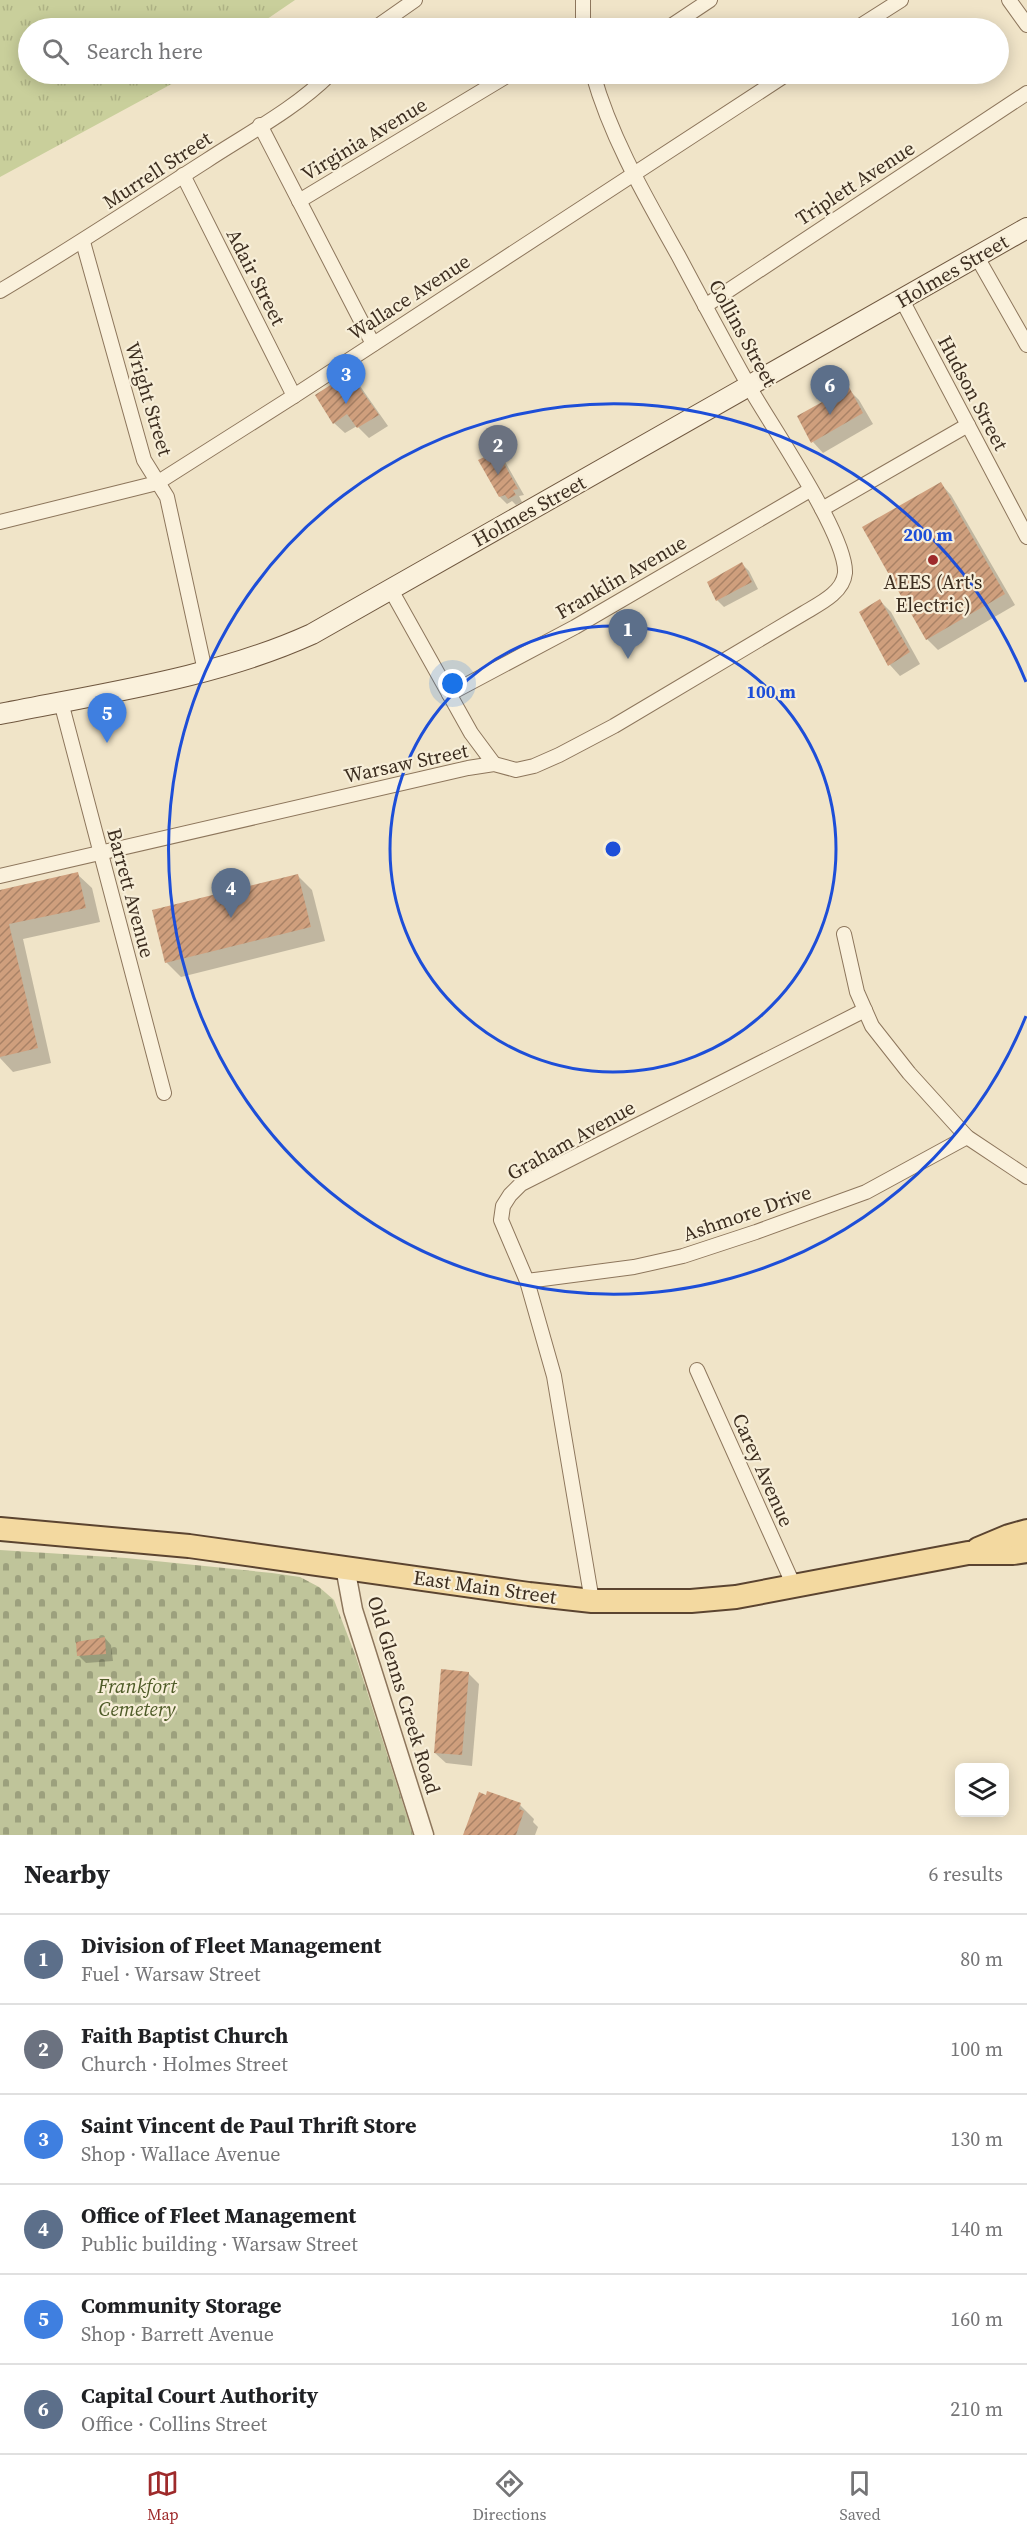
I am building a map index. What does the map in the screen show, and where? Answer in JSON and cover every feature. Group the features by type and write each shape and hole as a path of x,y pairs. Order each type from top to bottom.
{"main road":[{"name":"Holmes Street","path":"0,714 204,671 287,645 333,623 1027,228"},
{"name":"East Main Street","path":"0,1529 189,1546 592,1601 691,1601 736,1597 968,1553 1027,1551"},
{"name":"East Main Street","path":"968,1553 1027,1531"}],"street":[{"path":"389,18 415,0"},
{"path":"583,0 583,18"},
{"path":"683,18 710,0"},
{"path":"872,18 901,0"},
{"path":"1009,0 1027,26"},
{"name":"Murrell Street","path":"0,291 83,242 260,126 318,84"},
{"name":"Virginia Avenue","path":"299,201 493,84"},
{"name":"Collins Street","path":"599,84 608,118 633,173 750,387 822,509"},
{"name":"Wallace Avenue","path":"0,522 157,483 771,84"},
{"name":"Triplett Avenue","path":"705,306 1027,93"},
{"path":"260,126 373,344"},
{"name":"Adair Street","path":"183,175 294,396"},
{"name":"Wright Street","path":"83,242 144,460 167,497 204,671"},
{"path":"977,257 1027,345"},
{"name":"Hudson Street","path":"902,300 1027,537"},
{"path":"822,509 968,425"},
{"name":"Franklin Avenue","path":"449,694 575,627 810,490"},
{"name":"Warsaw Street","path":"0,876 393,784 494,764 516,770 534,766 614,726 832,595 845,574 839,546 822,509"},
{"path":"391,590 471,733 494,764"},
{"name":"Barrett Avenue","path":"61,702 164,1093"},
{"path":"844,934 857,992 872,1026 909,1073 967,1137 1027,1177"},
{"name":"Graham Avenue","path":"592,1601 554,1376 526,1281 501,1221 503,1206 521,1184 865,1010"},
{"name":"Ashmore Drive","path":"526,1281 634,1268 694,1253 866,1192 967,1137"},
{"name":"Carey Avenue","path":"697,1370 794,1586"},
{"name":"Old Glenns Creek Road","path":"345,1567 353,1610 424,1835"}],"green space":[{"path":"0,0 295,0 269,18 18,18 18,84 172,84 0,177"},
{"name":"Frankfort Cemetery","path":"0,1550 126,1558 272,1573 300,1577 319,1587 334,1600 356,1657 413,1835 0,1835"}],"building":[{"path":"349,373 379,415 357,428 347,414 333,424 315,395"},
{"path":"849,387 863,413 811,443 797,416"},
{"path":"497,451 518,489 513,490 516,495 508,499 505,495 499,497 478,460"},
{"name":"AEES (Art's Electric)","path":"941,482 1005,594 926,640 862,527"},
{"path":"742,562 752,582 716,601 707,582"},
{"path":"880,599 910,652 888,666 859,612"},
{"path":"78,872 86,908 9,924 38,1048 0,1057 0,890"},
{"path":"298,874 311,927 165,963 152,910"},
{"path":"105,1637 106,1654 77,1656 76,1642"},
{"path":"441,1669 469,1672 462,1755 434,1753"},
{"path":"487,1791 521,1803 519,1809 524,1811 516,1835 463,1835 479,1792 486,1795"}],"place":[{"name":"Saint Vincent de Paul Thrift Store","path":"346,404"},
{"name":"Capital Court Authority","path":"830,415"},
{"name":"Faith Baptist Church","path":"498,475"},
{"name":"AEES (Art's Electric)","path":"933,560"},
{"name":"Division of Fleet Management","path":"628,659"},
{"name":"Community Storage","path":"107,743"},
{"name":"Office of Fleet Management","path":"231,918"}]}
